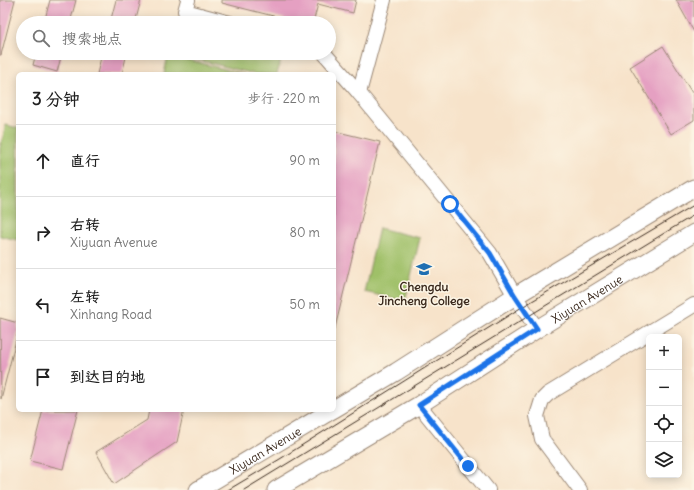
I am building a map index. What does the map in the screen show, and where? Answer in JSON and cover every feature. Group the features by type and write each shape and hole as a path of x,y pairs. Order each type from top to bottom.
{"main road":[{"name":"Xiyuan Avenue","path":"336,407 396,372 515,296 694,188"},
{"name":"Xiyuan Avenue","path":"276,490 419,405 537,329 694,233"},
{"name":"Xiyuan Avenue","path":"198,490 328,412"}],"street":[{"path":"188,0 185,12 201,16"},
{"path":"359,93 384,0"},
{"path":"330,60 490,253 515,296 537,329"},
{"path":"580,490 542,439 537,416 542,400 548,394 595,364 694,305"},
{"path":"419,405 488,490"}],"green space":[{"path":"167,60 188,60 236,72 164,72"},
{"path":"198,60 281,60 278,72 247,72"},
{"path":"6,125 16,128 16,240 0,236 0,148"},
{"path":"379,228 420,238 405,301 364,292"}],"building":[{"path":"0,0 15,0 1,55 0,55"},
{"path":"50,0 76,0 72,16 46,16"},
{"path":"116,0 141,0 137,16 112,16"},
{"path":"222,0 356,0 353,13 318,4 315,16 273,16 222,3"},
{"path":"676,0 694,0 694,32"},
{"path":"663,46 694,96 694,120 671,134 630,67"},
{"path":"34,60 60,60 57,72 33,65"},
{"path":"100,60 125,60 122,72 97,72"},
{"path":"336,131 380,142 336,324"},
{"path":"0,318 16,322 16,340 1,399"},
{"path":"42,412 77,412 63,469 30,461"},
{"path":"149,412 184,412 177,442 114,484 96,452 147,420"}],"tram line":[{"path":"228,490 522,307 694,205"},
{"path":"244,490 694,215"}],"place":[{"name":"Chengdu Jincheng College","path":"424,269"}],"route":[{"path":"450,204 490,253 515,296 537,329 419,405 468,466"}]}
